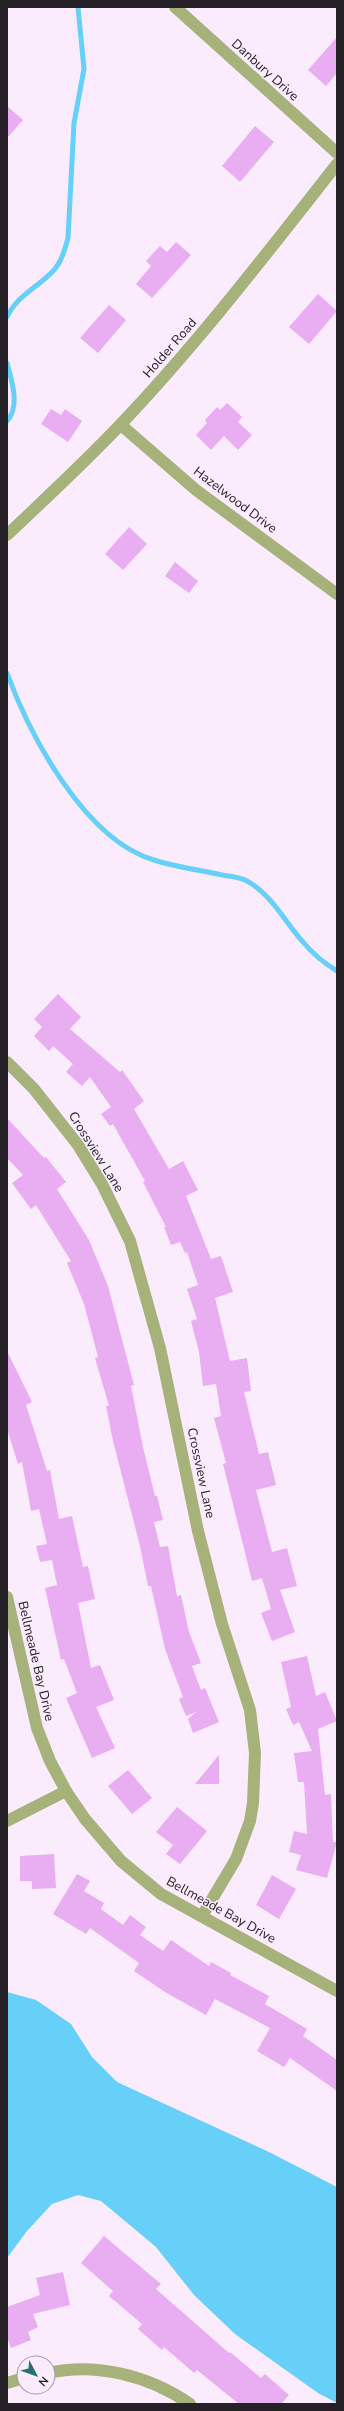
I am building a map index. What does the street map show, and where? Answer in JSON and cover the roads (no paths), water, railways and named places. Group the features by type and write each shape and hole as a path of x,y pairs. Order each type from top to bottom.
{"street":[{"name":"Danbury Drive","path":"175,7 337,153"},
{"name":"Holder Road","path":"7,535 121,425 219,312 337,164"},
{"name":"Hazelwood Drive","path":"121,425 196,490 337,594"},
{"name":"Crossview Lane","path":"7,1062 34,1089 78,1146 102,1184 130,1241 160,1348 200,1538 222,1624 250,1710 255,1753 253,1804 250,1821 236,1860 202,1916"},
{"name":"Bellmeade Bay Drive","path":"7,1597 37,1728 50,1761 66,1791 85,1819 120,1861 161,1894 337,1990"},
{"path":"7,1821 66,1791"},
{"path":"56,2372 84,2370 121,2373 144,2380 171,2391 190,2404"}],"water":[{"path":"7,1992 36,2000 71,2024 92,2057 117,2082 269,2152 337,2187 337,2403 318,2393 235,2334 194,2295 156,2247 101,2201 78,2195 52,2204 27,2231 7,2258"}],"waterway":[{"path":"7,317 16,303 55,269 61,258 68,238 74,123 84,69 78,7"},
{"path":"7,363 14,392 13,408 7,421"},
{"path":"7,673 17,698 45,755 63,783 83,809 105,831 129,849 154,860 179,867 240,878 254,885 277,908 310,950 337,971"}]}
